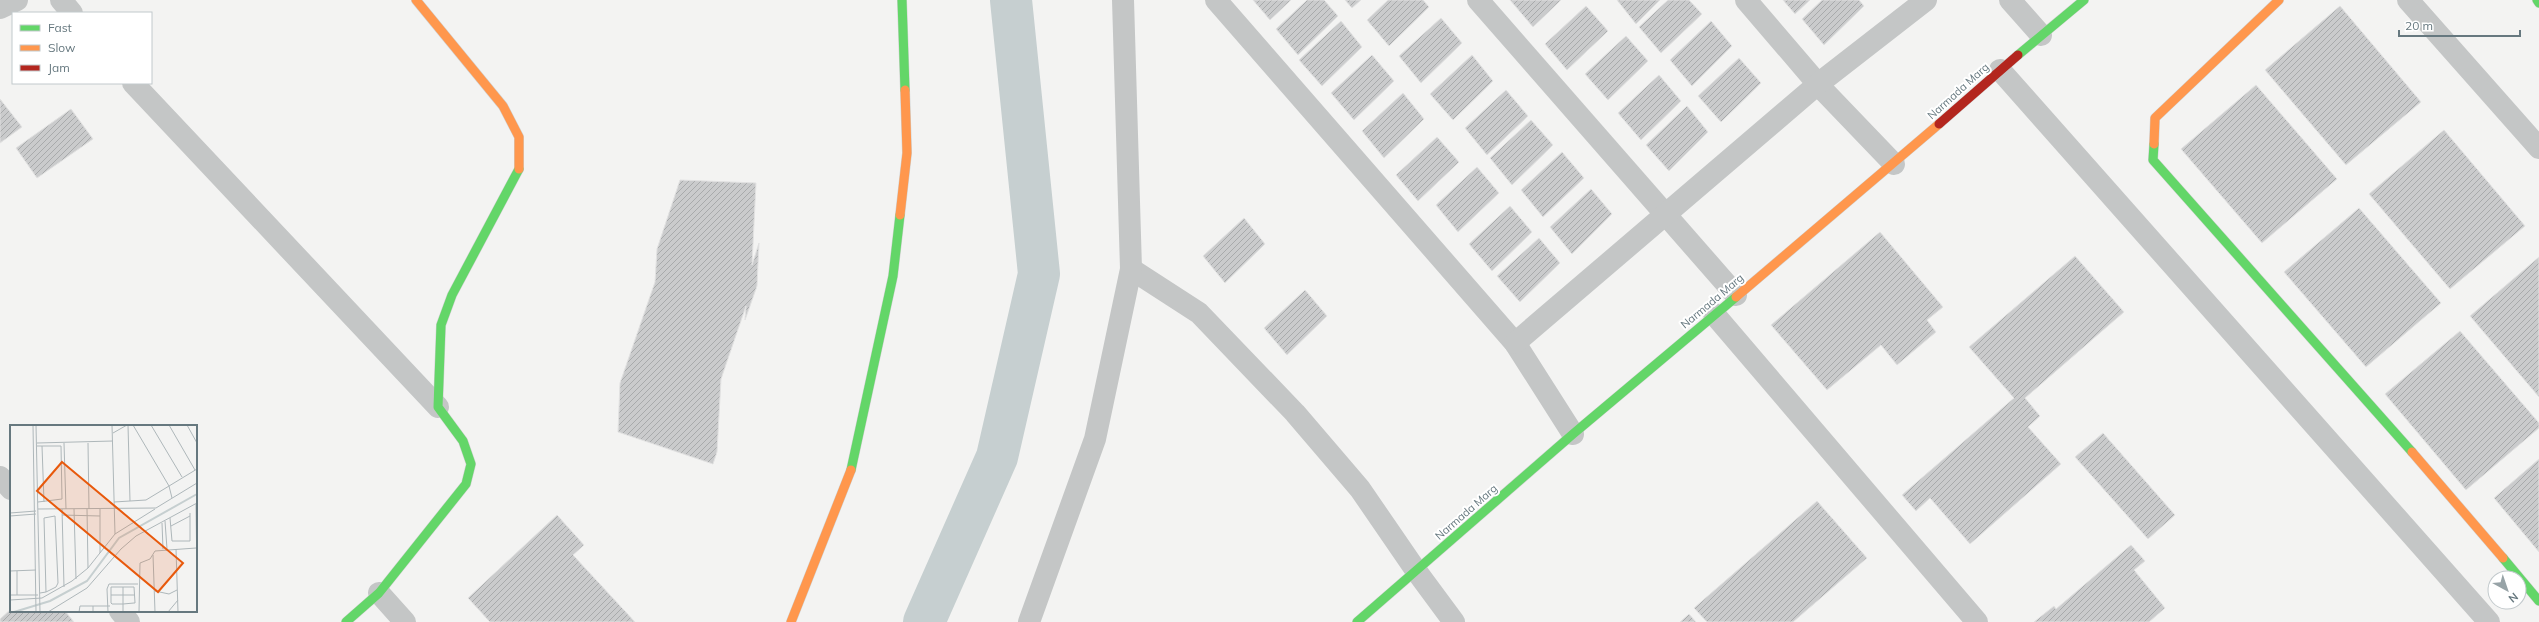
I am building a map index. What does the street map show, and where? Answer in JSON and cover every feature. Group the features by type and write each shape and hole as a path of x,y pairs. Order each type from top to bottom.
{"street":[{"path":"0,8 17,0"},
{"path":"61,0 71,12"},
{"path":"416,0 503,106 519,137 519,172 452,295 440,325 438,407"},
{"path":"791,622 850,475 893,276 907,153 902,0"},
{"path":"1030,622 1095,439 1131,269 1123,0"},
{"path":"1216,0 1515,343 1573,434"},
{"path":"1478,0 1736,295"},
{"path":"1746,0 1818,84 1894,164"},
{"path":"1515,343 1818,84 1926,0"},
{"path":"2010,0 2040,35"},
{"name":"Narmada Marg","path":"1357,622 1417,572 1573,434 1736,295 1894,164 2040,35 2084,0"},
{"path":"2280,0 2155,118 2154,160 2372,405 2539,601"},
{"path":"2408,0 2539,148"},
{"path":"2000,70 2489,622"},
{"path":"134,84 438,407 464,441 471,464 466,484 379,593 346,622"},
{"path":"1131,269 1199,313 1295,413 1360,489 1417,572 1454,622"},
{"path":"1714,314 1977,622"},
{"path":"0,477 10,488"},
{"path":"379,593 405,622"},
{"path":"121,612 130,622"}],"building":[{"path":"1253,0 1291,0 1270,20"},
{"path":"1307,0 1324,0 1338,16 1298,55 1276,29"},
{"path":"1345,0 1361,0 1352,8"},
{"path":"1388,0 1423,0 1429,7 1389,46 1367,20"},
{"path":"1510,0 1561,0 1533,27"},
{"path":"1617,0 1660,0 1636,24"},
{"path":"1668,0 1689,0 1702,14 1661,53 1639,27"},
{"path":"1783,0 1810,0 1795,14"},
{"path":"1822,0 1859,0 1864,6 1824,45 1802,19"},
{"path":"1586,6 1608,31 1567,70 1545,44"},
{"path":"2340,6 2421,102 2346,165 2265,70"},
{"path":"1441,18 1462,43 1421,83 1399,56"},
{"path":"1341,21 1362,47 1322,86 1299,60"},
{"path":"1711,21 1732,46 1692,86 1670,60"},
{"path":"1626,36 1648,61 1608,100 1585,74"},
{"path":"1372,55 1394,81 1354,120 1331,93"},
{"path":"1472,55 1493,81 1453,120 1430,94"},
{"path":"1739,58 1761,83 1721,122 1698,96"},
{"path":"1659,75 1681,101 1641,140 1618,113"},
{"path":"2256,85 2337,179 2262,243 2181,149"},
{"path":"1506,90 1528,116 1487,155 1465,128"},
{"path":"1403,93 1424,119 1384,158 1362,131"},
{"path":"0,99 22,127 0,143"},
{"path":"1687,106 1708,132 1669,171 1646,145"},
{"path":"71,109 93,139 37,178 16,148"},
{"path":"1531,120 1553,145 1512,185 1490,158"},
{"path":"2444,130 2525,226 2450,289 2369,194"},
{"path":"1437,137 1459,162 1418,201 1396,175"},
{"path":"1562,152 1584,178 1543,217 1521,190"},
{"path":"1477,167 1499,193 1458,232 1436,205"},
{"path":"680,180 756,183 752,265 759,243 757,286 745,320 746,306 721,379 717,452 713,464 618,432 620,383 655,282 657,249"},
{"path":"1591,189 1612,214 1572,254 1550,227"},
{"path":"1510,206 1532,232 1492,271 1469,244"},
{"path":"2359,208 2441,303 2366,367 2284,272"},
{"path":"1244,218 1265,244 1225,283 1203,256"},
{"path":"1880,232 1943,307 1927,320 1936,332 1897,365 1881,345 1827,390 1771,325"},
{"path":"1539,238 1560,263 1520,302 1497,276"},
{"path":"2075,256 2124,312 2025,398 2040,416 2028,427 2061,464 1970,544 1930,498 1916,511 1902,495 2014,398 1969,347"},
{"path":"2539,257 2539,397 2470,316"},
{"path":"1305,290 1327,316 1287,355 1264,328"},
{"path":"2460,331 2539,423 2539,428 2466,490 2385,394"},
{"path":"2103,433 2175,515 2148,539 2075,457"},
{"path":"2539,459 2539,552 2494,498"},
{"path":"1817,501 1867,558 1793,622 1707,622 1694,608"},
{"path":"557,515 584,545 573,555 635,622 490,622 468,598"},
{"path":"2131,545 2145,561 2134,570 2165,608 2149,622 2034,622 2054,606 2056,609"},
{"path":"10,610 10,612 66,612 74,622 0,622 0,619"},
{"path":"1689,614 1696,622 1680,622"}],"waterway":[{"path":"924,622 997,457 1039,274 1011,0"}],"traffic: fast":[{"path":"902,0 905,90"},
{"path":"2018,55 2084,0"},
{"path":"2154,144 2153,160 2412,452"},
{"path":"346,622 379,593 466,484 471,464 463,441 438,407 441,325 452,295 519,169"},
{"path":"851,470 893,276 900,215"},
{"path":"1357,622 1573,434 1736,297"},
{"path":"2503,558 2539,601"}],"traffic: slow":[{"path":"416,0 503,106 519,137 519,169"},
{"path":"2154,144 2155,118 2279,0"},
{"path":"900,215 907,153 905,90"},
{"path":"1736,297 1939,124"},
{"path":"2412,452 2503,558"},
{"path":"791,622 851,470"}],"traffic: jam":[{"path":"1939,124 2018,55"}]}
